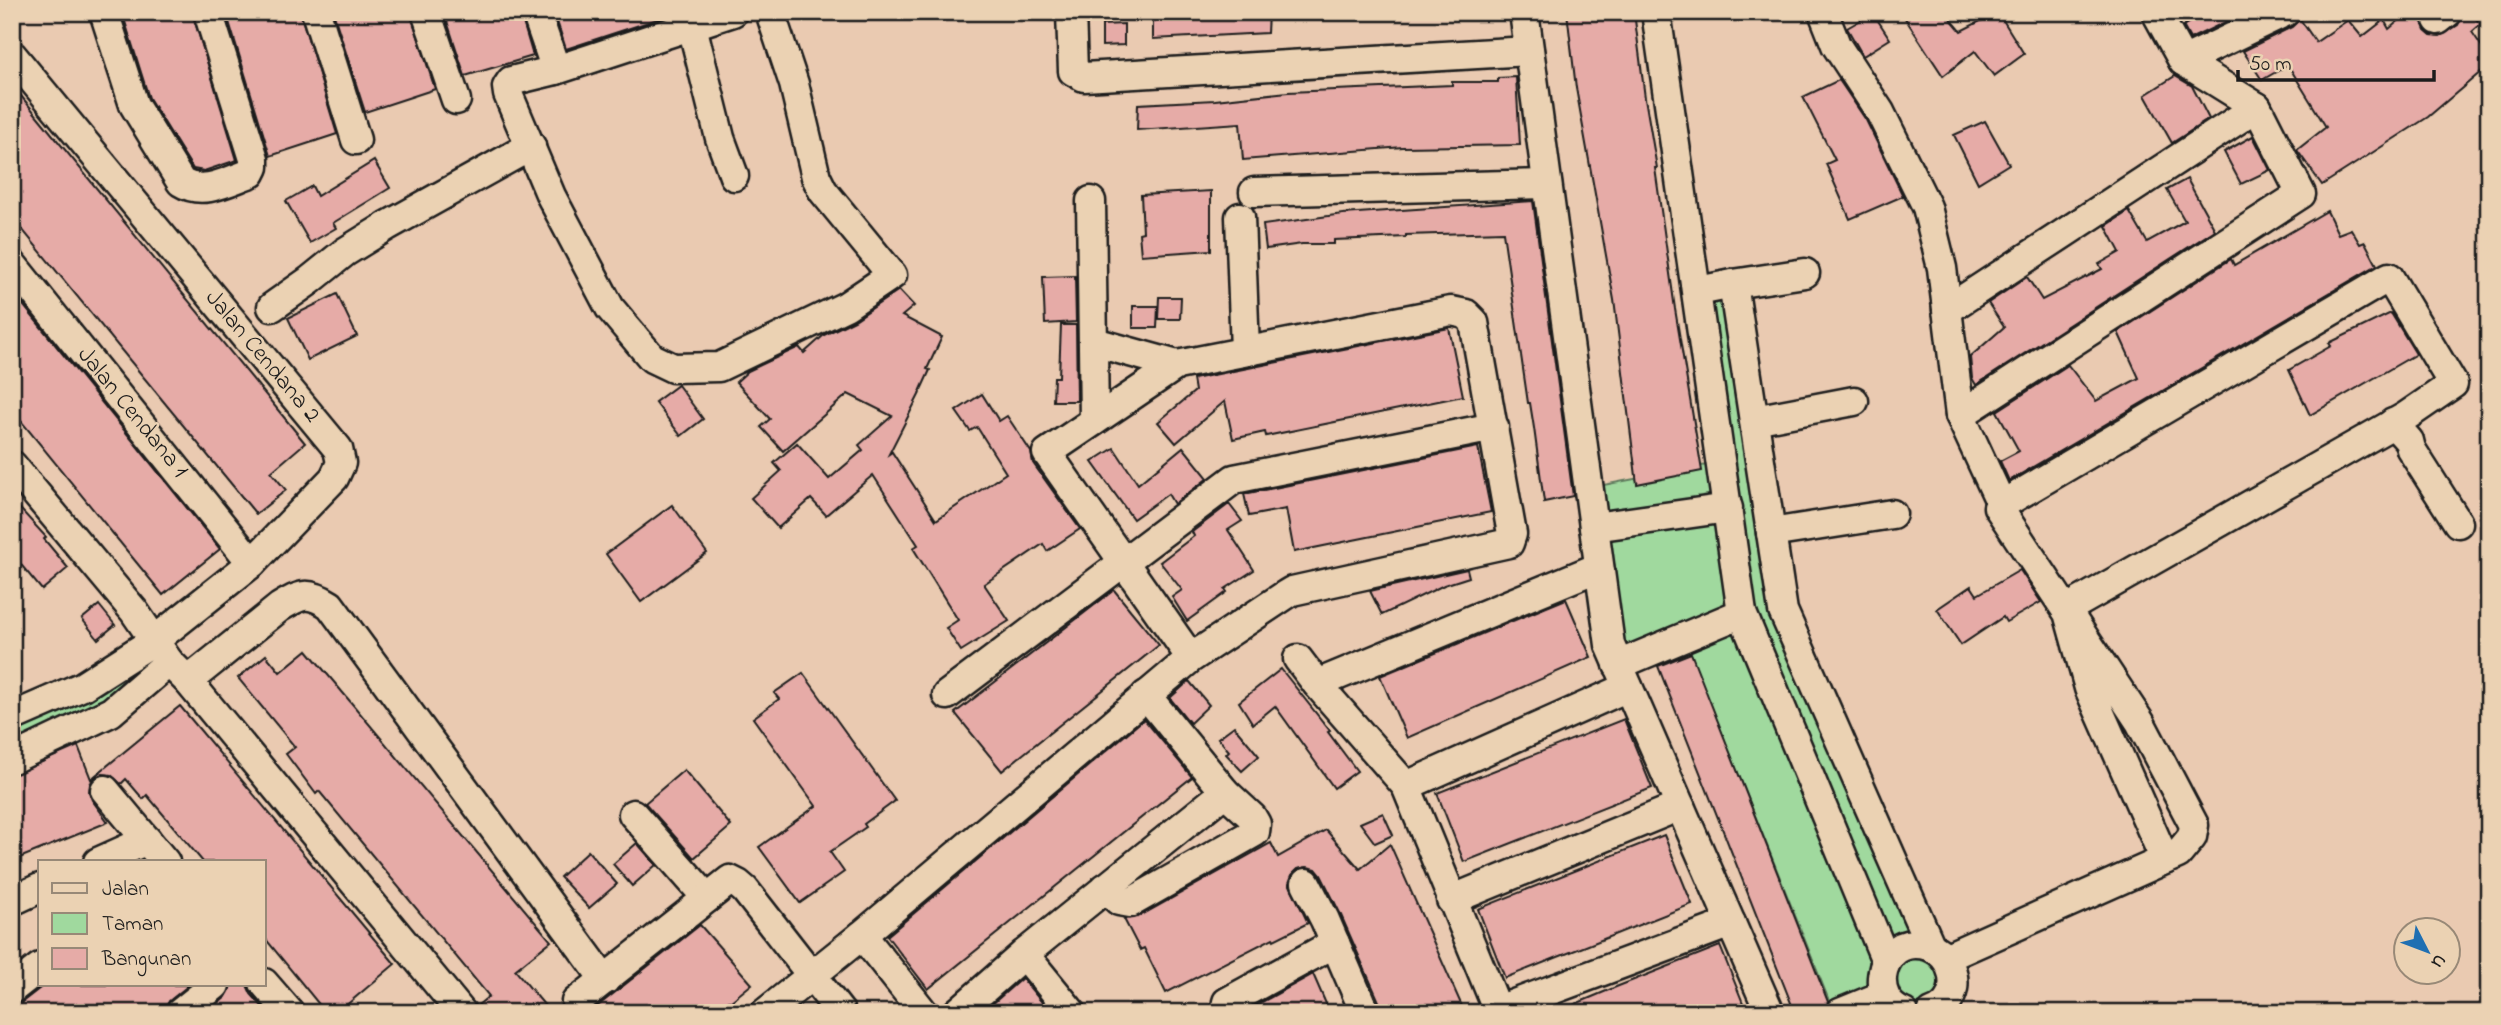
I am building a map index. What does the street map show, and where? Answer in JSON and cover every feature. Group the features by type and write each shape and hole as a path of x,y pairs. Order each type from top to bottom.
{"street":[{"path":"104,12 134,105 181,183 190,188 201,189 251,173 254,167 254,159 208,12"},
{"path":"316,12 356,140"},
{"path":"426,12 456,100"},
{"path":"536,12 556,70"},
{"path":"733,12 692,26 659,24 556,70 511,81 507,87 551,196 610,307 652,358 673,368 719,367 846,306 892,275 823,191 816,177 794,84 770,12"},
{"path":"1071,12 1073,71 1084,77 1529,51"},
{"path":"1524,12 1610,645 1770,1013"},
{"path":"1656,12 1714,288 1754,421 1783,611 1938,951 1954,976 1947,1007"},
{"path":"1960,415 2301,194 2257,107 2183,61 2156,12"},
{"path":"2183,61 2285,12"},
{"path":"1832,15 1836,45 1880,112 1927,208 1942,268 1960,415 1998,497"},
{"path":"692,26 720,138 734,176"},
{"name":"Jalan Cendana 2","path":"12,55 338,449 341,463 334,478 252,563 171,661"},
{"path":"1947,310 2257,107"},
{"path":"272,306 356,245 531,146"},
{"path":"1245,351 1247,205 1547,184"},
{"path":"1091,201 1094,421"},
{"name":"Jalan Cendana 1","path":"12,264 252,563"},
{"path":"1714,288 1805,272"},
{"path":"1840,1013 1894,1004 1880,980 1886,961 1895,951 1912,943 1938,951 2165,860 2186,847 2192,837 2194,825 2155,748 2067,609 1998,507 2389,276 2453,384 2393,423 2067,609"},
{"path":"1714,288 1728,509 1742,613 1886,961"},
{"path":"765,1013 862,935 1191,658 1292,591 1509,543 1512,534 1494,427 1474,322 1466,314 1451,311 1177,365 1047,453 1191,658"},
{"path":"1094,342 1177,365"},
{"path":"1754,421 1854,401"},
{"path":"2393,423 2409,441 2411,449 2458,523"},
{"path":"947,695 1122,561 1241,476 1494,427"},
{"path":"12,465 134,611 171,661 453,1010"},
{"path":"1594,527 1728,509"},
{"path":"1771,533 1892,514"},
{"path":"1317,684 1599,567"},
{"path":"12,718 83,686 171,661 305,594 317,597 330,605 605,980"},
{"path":"2067,609 2089,688 2165,860"},
{"path":"1405,786 1742,613"},
{"path":"1298,659 1405,786 1499,1012 1731,923"},
{"path":"12,759 111,712 171,661"},
{"path":"1105,888 1119,901 1130,903 1255,832 1256,824 1252,817 1225,792 1146,695"},
{"path":"105,790 163,860"},
{"path":"957,1013 1024,954 1225,792"},
{"path":"1451,900 1680,806"},
{"path":"633,814 707,898"},
{"path":"103,860 148,840"},
{"path":"576,1002 730,880 738,884 841,1013"},
{"path":"1306,883 1365,1013"},
{"path":"12,901 38,889"},
{"path":"862,935 924,1013"},
{"path":"1225,1013 1227,1002 1335,943"},
{"path":"1024,954 1072,1013"},
{"path":"12,989 38,969"},
{"path":"266,985 290,1013"},
{"path":"180,1013 214,986"}],"green space":[{"path":"1719,287 1783,611 1960,1013 1834,1013 1684,638 1618,665 1588,488 1722,462 1698,291"},
{"path":"155,640 169,662 12,759 12,717"}],"building":[{"path":"122,12 192,12 237,160 204,171 193,169 149,98"},
{"path":"226,12 300,12 337,134 270,156"},
{"path":"333,12 410,12 435,89 365,112"},
{"path":"444,12 520,12 533,56 465,76"},
{"path":"554,12 679,12 566,49"},
{"path":"1567,12 1634,12 1675,309 1702,471 1637,484 1614,300 1576,88"},
{"path":"1901,12 1945,12 1961,31 1998,12 2024,54 1994,76 1975,51 1943,76"},
{"path":"2207,12 2246,12 2190,39 2183,26"},
{"path":"2409,12 2424,12 2422,22 2425,30 2431,35 2440,36 2458,25 2464,12 2469,12 2481,24 2472,32 2489,57 2489,65 2428,117 2322,185 2297,150 2326,127 2288,65 2262,80 2243,51 2292,27 2300,19 2316,42 2348,20 2362,37 2384,20 2389,29"},
{"path":"1268,13 1267,33 1153,39 1153,18"},
{"path":"1873,13 1890,39 1863,56 1847,28"},
{"path":"1124,24 1124,45 1102,46 1102,25"},
{"path":"2175,76 2192,86 2209,119 2172,143 2145,95"},
{"path":"1516,77 1520,145 1403,147 1243,160 1240,123 1137,130 1138,104 1215,100 1288,92 1452,85 1452,82 1498,82 1498,78"},
{"path":"1839,80 1866,120 1903,196 1850,219 1826,164 1835,160 1803,97"},
{"path":"12,85 305,443 271,472 286,490 256,514 12,217"},
{"path":"1985,121 2009,164 1978,183 1954,135"},
{"path":"2253,136 2270,170 2241,184 2224,152"},
{"path":"374,161 390,188 333,223 336,228 310,243 286,201 312,186 317,196"},
{"path":"2187,179 2215,230 1976,385 1972,378 1970,357 2004,327 1988,303 2027,277 2042,300 2102,269 2099,264 2120,252 2106,226 2129,211 2147,242 2185,221 2167,190"},
{"path":"1211,191 1211,250 1141,255 1141,195"},
{"path":"1533,201 1573,496 1544,502 1503,232 1334,240 1334,244 1302,244 1266,249 1263,225 1343,214"},
{"path":"2327,211 2338,234 2351,229 2360,244 2365,242 2377,265 2009,481 2000,461 2019,451 1997,411 2068,365 2096,401 2139,378 2118,332 2231,259 2234,265"},
{"path":"1075,276 1076,322 1045,324 1043,277"},
{"path":"899,290 914,306 902,316 942,337 927,369 930,370 920,393 889,454 892,452 936,520 1006,473 977,427 970,431 956,411 982,394 999,421 1007,416 1031,452 1033,463 1080,529 1047,551 1043,544 984,584 1009,621 961,651 946,628 958,620 913,548 918,545 873,475 826,515 811,499 778,528 751,498 781,471 774,463 797,443 829,479 863,450 859,445 892,416 848,394 783,451 761,427 770,419 736,382 748,371 799,347 804,353 824,335 855,320"},
{"path":"12,291 220,549 163,595 12,410"},
{"path":"337,294 357,336 308,360 288,318"},
{"path":"1159,297 1181,297 1180,319 1158,319"},
{"path":"1133,306 1158,306 1157,328 1133,328"},
{"path":"2391,313 2416,354 2310,415 2289,370 2331,346 2329,343"},
{"path":"1061,325 1076,325 1077,401 1053,401 1054,377 1059,377"},
{"path":"1449,328 1463,396 1266,436 1265,432 1233,439 1225,401 1176,443 1158,422 1195,391 1193,379"},
{"path":"678,385 703,419 681,436 655,402"},
{"path":"1183,447 1208,478 1174,504 1168,494 1133,519 1092,462 1114,448 1138,484"},
{"path":"1478,447 1491,512 1294,552 1286,509 1249,516 1244,494"},
{"path":"12,500 46,537 44,539 68,568 42,590 12,554"},
{"path":"1229,504 1242,521 1228,530 1254,570 1225,589 1227,592 1187,621 1172,597 1182,590 1160,562 1194,536 1192,532"},
{"path":"672,505 707,553 641,602 606,554"},
{"path":"1467,569 1469,577 1444,585 1382,615 1370,591"},
{"path":"2020,570 2041,602 2006,622 2003,617 1961,645 1937,609 1971,586 1977,595"},
{"path":"1114,590 1159,645 1002,771 955,713"},
{"path":"1566,599 1591,657 1407,738 1380,676"},
{"path":"99,605 115,625 98,639 82,619"},
{"path":"307,650 551,941 515,970 551,1013 478,1013 477,1006 489,996 319,791 316,794 286,754 295,747 238,678 266,655 280,672"},
{"path":"1691,653 1828,1002 1826,1006 1808,1013 1795,1013 1658,666"},
{"path":"1281,669 1330,731 1328,732 1357,771 1334,788 1275,706 1253,724 1239,702"},
{"path":"803,673 895,801 864,824 866,827 830,852 844,872 800,903 759,847 816,806 753,718 779,699 774,693"},
{"path":"1189,681 1209,705 1190,723 1170,698"},
{"path":"180,706 395,964 337,1013 326,1013 266,939 266,860 201,860 147,795 143,799 126,779 121,784 111,775 103,774 95,777 90,784 92,800 108,822 12,861 12,775 78,746 91,779"},
{"path":"1144,719 1192,777 928,989 887,936"},
{"path":"1624,719 1652,788 1464,862 1437,793"},
{"path":"1234,726 1259,756 1242,771 1226,754 1229,751 1218,738"},
{"path":"684,770 731,826 694,858 645,803"},
{"path":"1383,813 1393,835 1375,843 1360,823"},
{"path":"1326,830 1360,869 1390,844 1465,1013 1384,1013 1321,875 1316,869 1307,867 1298,869 1289,883 1308,923 1166,993 1144,948 1140,950 1124,919 1138,917 1271,843 1278,857"},
{"path":"1664,835 1692,904 1505,978 1478,909"},
{"path":"637,843 656,865 632,886 613,864"},
{"path":"588,851 617,884 589,908 560,877"},
{"path":"700,925 752,984 730,1002 714,1013 589,1013"},
{"path":"1720,946 1747,1013 1554,1013 1616,987"},
{"path":"1313,974 1330,1013 1242,1013"},
{"path":"1022,978 1045,1006 1036,1013 982,1013"},
{"path":"43,986 188,986 169,1001 164,1013 12,1013 12,1006 22,1002"},
{"path":"231,986 247,986 268,1013 207,1013 226,997"}]}
